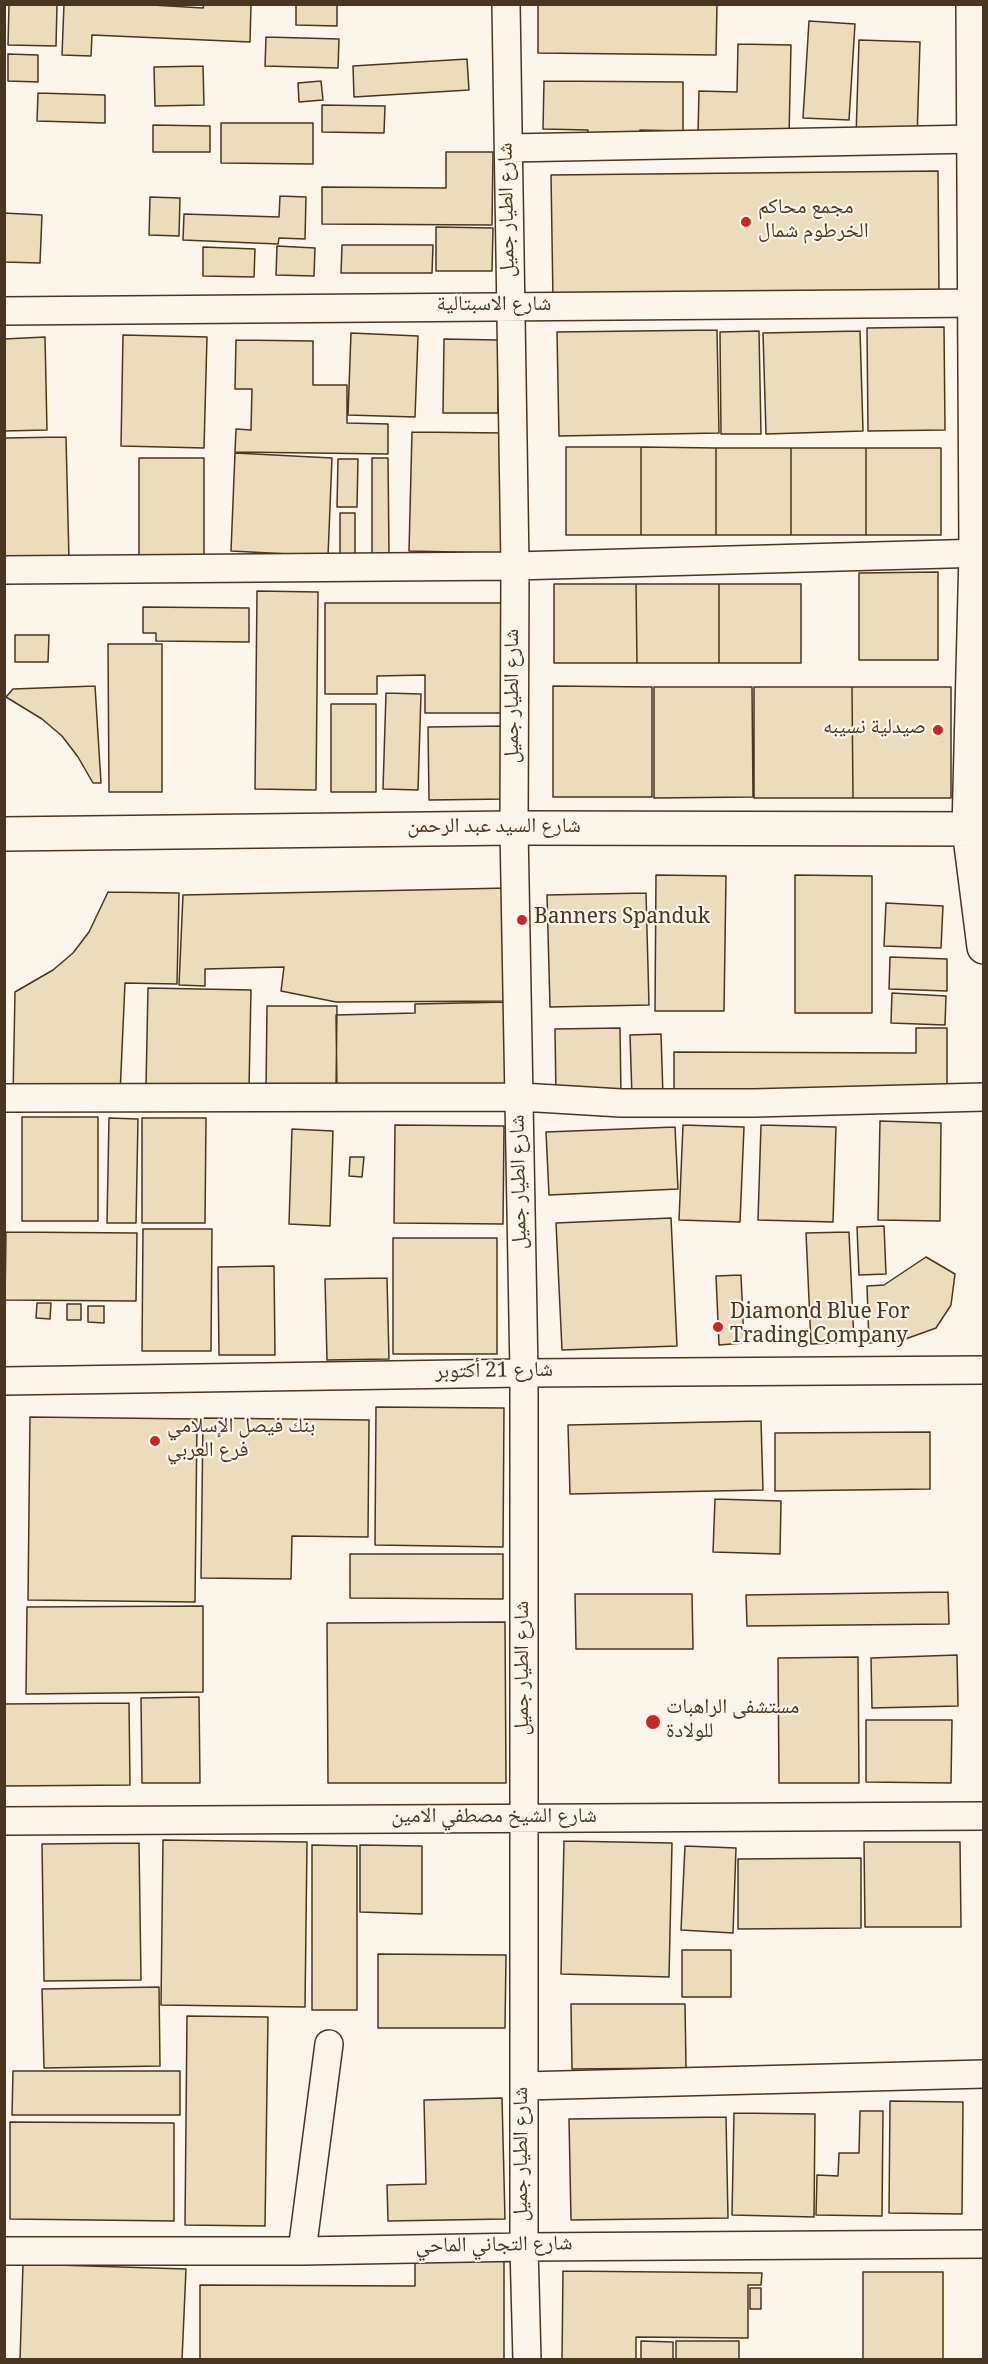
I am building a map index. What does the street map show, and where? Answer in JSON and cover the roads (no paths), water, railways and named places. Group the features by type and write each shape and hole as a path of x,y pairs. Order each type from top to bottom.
{"street":[{"name":"شارع الطيار جميل","path":"506,4 515,566 514,828 521,1097 524,1373 524,2247 527,2360"},
{"path":"974,4 980,303 980,553 976,829 984,947"},
{"path":"509,148 975,139"},
{"name":"شارع الاسبتالية","path":"4,311 980,303"},
{"path":"4,570 515,566 980,553"},
{"name":"شارع السيد عبد الرحمن","path":"4,834 514,828 976,829"},
{"path":"4,1098 521,1097 621,1103 754,1103 984,1097"},
{"name":"شارع 21 أكتوبر","path":"4,1381 524,1373 984,1370"},
{"name":"شارع الشيخ مصطفي الامين","path":"4,1821 984,1816"},
{"path":"302,2251 329,2044"},
{"path":"524,2086 984,2074"},
{"name":"شارع التجاني الماحي","path":"4,2251 302,2251 984,2244"}],"place":[{"name":"مجمع محاكم الخرطوم شمال","path":"746,222"},
{"name":"صيدلية نسيبه","path":"938,730"},
{"name":"Banners Spanduk","path":"522,920"},
{"name":"Diamond Blue For Trading Company","path":"718,1327"},
{"name":"بنك فيصل الإسلامي فرع العربي","path":"155,1441"},
{"name":"مستشفى الراهبات للولادة","path":"653,1722"}]}
